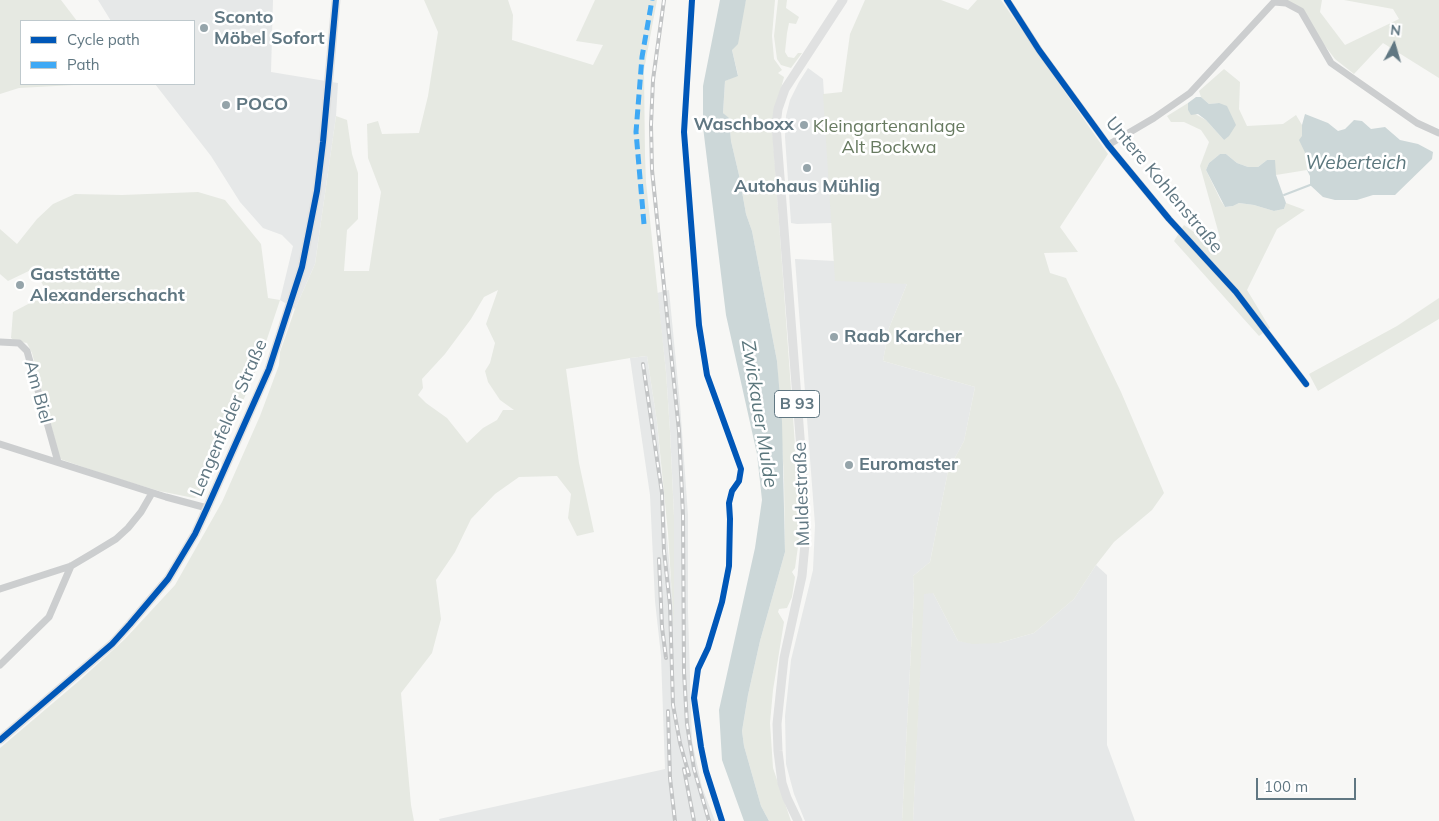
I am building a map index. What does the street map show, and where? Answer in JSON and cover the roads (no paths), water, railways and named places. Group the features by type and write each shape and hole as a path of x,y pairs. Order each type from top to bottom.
{"main road":[{"name":"Lengenfelder Straße","path":"0,740 112,644 130,624 168,579 208,508 268,369 302,267 317,191 327,108 336,0"},
{"name":"Muldestraße","path":"798,821 782,783 777,724 784,658 802,576 806,533 776,125 778,109 788,84 843,0"}],"street":[{"name":"Untere Kohlenstraße","path":"1007,0 1039,50 1108,146 1170,219 1236,292 1306,384"},
{"path":"1108,146 1190,93 1274,2 1286,2 1302,10 1331,63 1418,123 1439,133"},
{"name":"Am Biel","path":"0,342 19,344 27,351 58,462"},
{"path":"0,444 152,493 208,508"},
{"path":"0,589 71,566 116,538 128,528 141,512 152,493"},
{"path":"0,665 49,617 71,566"}],"water":[{"name":"Zwickauer Mulde","path":"720,0 746,0 738,44 732,50 738,76 725,81 723,113 729,118 731,141 746,214 752,231 777,361 782,422 785,552 760,641 742,731 744,746 761,806 769,821 744,821 722,760 719,710 755,548 762,500 757,454 726,315 703,127 703,86"},
{"path":"1196,97 1201,97 1209,104 1219,103 1227,106 1236,125 1224,140 1206,120 1198,114 1191,115 1188,110 1188,103"},
{"name":"Weberteich","path":"1305,114 1328,123 1338,131 1345,129 1354,120 1362,121 1371,129 1385,127 1400,140 1418,144 1433,152 1432,159 1395,195 1373,195 1357,200 1335,200 1323,197 1310,185 1310,176 1307,170 1309,161 1299,140 1302,136"},
{"path":"1220,154 1226,154 1237,163 1248,167 1258,167 1267,160 1275,160 1276,175 1286,203 1284,209 1274,211 1239,203 1225,207 1206,170 1209,163"}],"waterway":[{"path":"1284,195 1310,185"}],"railway":[{"path":"664,0 653,80 652,170 679,431 683,515 684,672 687,724 694,769 709,821"},
{"path":"643,364 662,493 664,551 670,605 673,705 680,743 689,775"},
{"path":"659,559 662,627 666,658"},
{"path":"668,711 670,778 675,821"},
{"path":"684,769 694,821"}],"place":[{"name":"Sconto Möbel Sofort","path":"204,28"},
{"name":"POCO","path":"226,105"},
{"name":"Waschboxx","path":"804,125"},
{"name":"Autohaus Mühlig","path":"807,168"},
{"name":"Gaststätte Alexanderschacht","path":"20,285"},
{"name":"Raab Karcher","path":"834,337"},
{"name":"Euromaster","path":"849,465"}],"park label":[{"name":"Kleingartenanlage Alt Bockwa","path":"889,137"}]}
